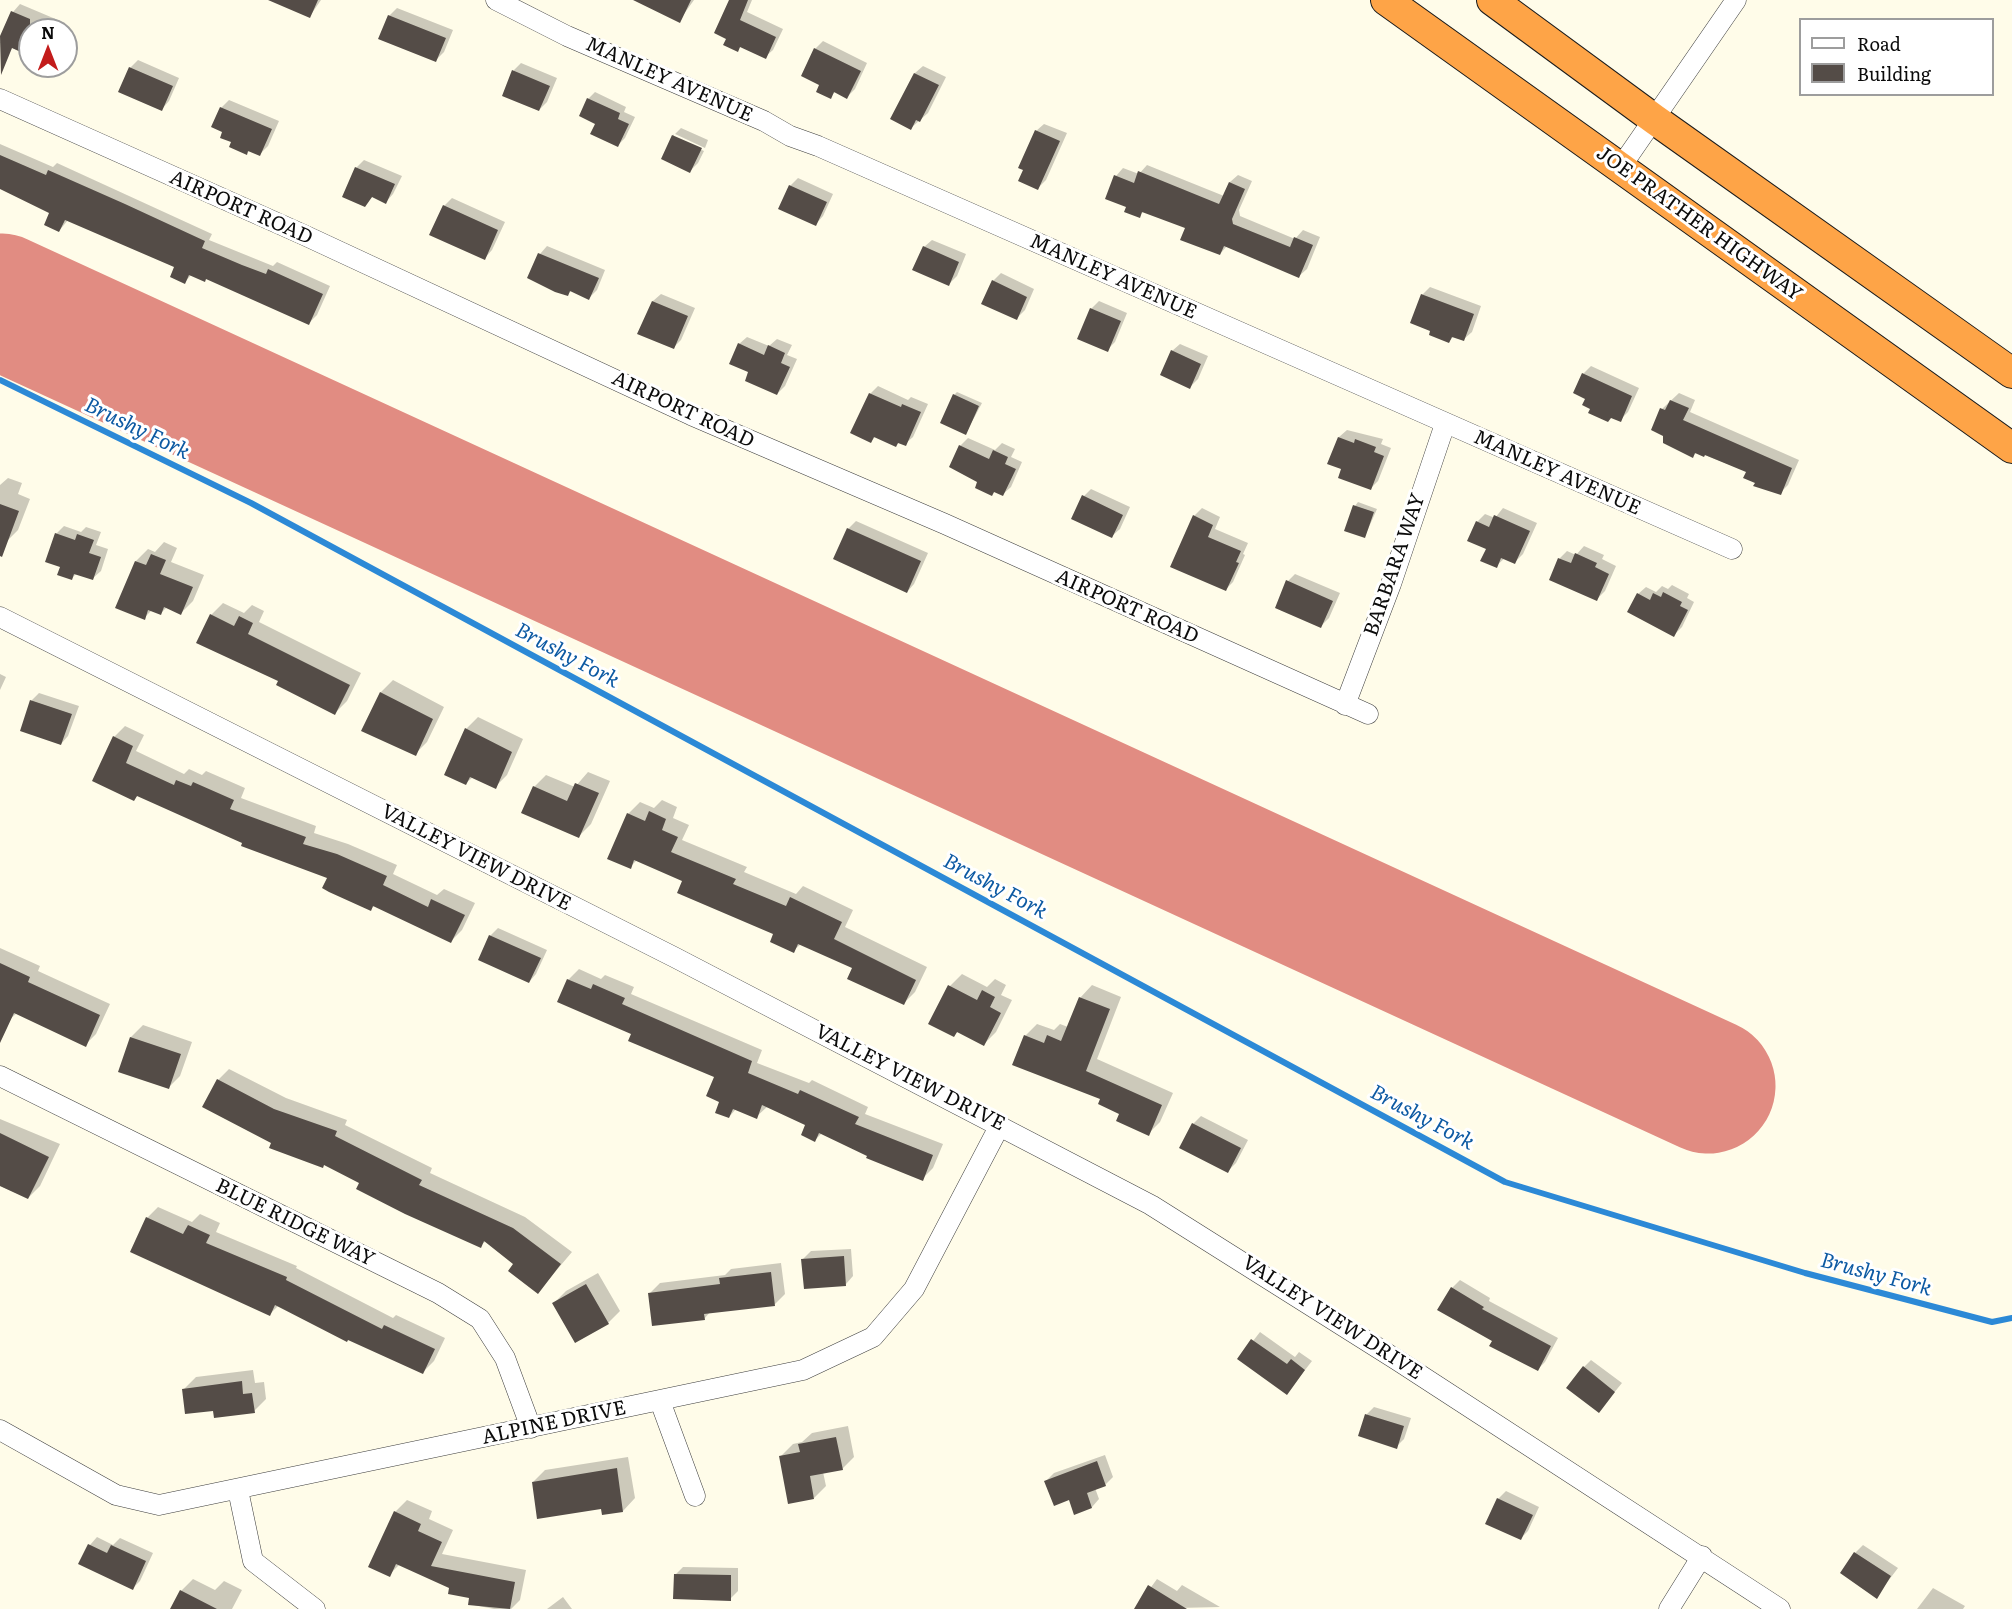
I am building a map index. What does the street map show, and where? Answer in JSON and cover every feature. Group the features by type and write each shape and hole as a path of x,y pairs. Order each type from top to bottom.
{"highway":[{"name":"JOE PRATHER HIGHWAY","path":"1386,0 2012,448"},
{"path":"1492,0 1654,119 2012,373"}],"street":[{"name":"MANLEY AVENUE","path":"495,0 567,36 764,122 790,136 818,146 1732,549"},
{"path":"1620,168 1736,0"},
{"name":"AIRPORT ROAD","path":"0,99 304,235 691,415 945,524 1368,714"},
{"name":"BARBARA WAY","path":"1345,705 1391,584 1445,424"},
{"name":"VALLEY VIEW DRIVE","path":"0,617 1000,1125 1151,1205 1229,1252 1780,1609"},
{"name":"BLUE RIDGE WAY","path":"0,1076 438,1293 480,1319 505,1358 531,1428"},
{"name":"ALPINE DRIVE","path":"0,1430 116,1495 159,1505 803,1370 873,1337 914,1289 1000,1125"},
{"path":"660,1401 695,1496"},
{"path":"238,1490 253,1562 315,1609"},
{"path":"1669,1609 1701,1556"}],"building":[{"path":"268,0 318,0 310,18"},
{"path":"633,0 691,0 680,23"},
{"path":"729,0 748,0 740,20 776,37 766,59 740,47 738,52 723,45 726,39 714,33"},
{"path":"11,11 28,18 18,18 18,51 12,48 1,75 0,36"},
{"path":"388,15 446,38 436,62 378,39"},
{"path":"814,48 861,71 847,99 834,92 831,99 816,92 819,85 801,76"},
{"path":"129,67 173,86 162,111 118,92"},
{"path":"512,70 550,86 539,111 502,96"},
{"path":"914,73 939,85 920,122 916,120 911,130 890,119"},
{"path":"587,98 620,113 618,119 629,124 618,147 590,134 595,124 579,116"},
{"path":"220,107 272,129 260,156 248,151 247,155 229,147 231,142 220,138 222,132 211,127"},
{"path":"1035,130 1060,141 1038,190 1018,181 1023,170 1018,168"},
{"path":"672,135 702,148 690,173 661,159"},
{"path":"0,155 46,175 48,170 125,204 205,241 202,248 266,274 268,269 323,294 309,325 206,279 205,282 189,275 185,284 170,277 174,267 65,220 59,232 44,225 49,213 0,189"},
{"path":"355,167 395,184 386,204 372,197 365,207 342,197"},
{"path":"1138,171 1219,204 1229,182 1245,189 1232,219 1233,224 1290,247 1294,237 1313,245 1299,278 1224,246 1220,255 1180,240 1185,228 1142,212 1140,218 1124,212 1126,207 1105,199 1114,175 1134,183"},
{"path":"789,185 827,202 816,226 778,209"},
{"path":"443,205 498,230 485,260 429,235"},
{"path":"923,246 959,262 949,286 912,270"},
{"path":"538,253 599,278 589,300 570,291 568,296 555,292 527,278"},
{"path":"992,280 1027,297 1017,320 981,304"},
{"path":"1421,294 1474,314 1464,341 1452,337 1449,343 1429,335 1430,331 1410,323"},
{"path":"652,301 688,316 674,349 637,334"},
{"path":"1090,308 1121,321 1108,352 1077,339"},
{"path":"738,343 764,355 768,345 785,353 781,363 790,367 777,395 745,381 748,372 729,364"},
{"path":"1171,350 1201,364 1190,389 1160,375"},
{"path":"1582,373 1632,396 1621,422 1611,418 1608,422 1588,413 1590,409 1582,405 1585,399 1573,393"},
{"path":"869,393 901,407 902,404 921,412 906,446 898,443 896,447 874,437 871,443 850,433"},
{"path":"953,394 979,406 966,435 940,423"},
{"path":"1670,400 1689,408 1683,420 1792,468 1781,495 1753,486 1755,483 1743,478 1746,472 1705,455 1704,457 1695,453 1693,458 1663,443 1663,436 1651,430 1660,408 1665,410"},
{"path":"1338,437 1354,443 1355,439 1376,447 1374,452 1384,456 1371,490 1338,478 1341,469 1327,464"},
{"path":"959,445 989,459 993,450 1008,457 1005,464 1016,469 1003,496 994,492 992,496 975,488 977,482 949,467"},
{"path":"1082,495 1123,515 1112,538 1071,519"},
{"path":"0,504 19,511 2,557 0,556"},
{"path":"1353,505 1374,512 1365,538 1344,531"},
{"path":"1193,515 1213,525 1208,537 1241,551 1236,562 1239,563 1226,591 1170,567"},
{"path":"1494,515 1530,531 1515,564 1501,558 1497,568 1480,561 1486,549 1467,541 1476,521 1489,527"},
{"path":"847,528 921,561 907,593 833,559"},
{"path":"55,533 75,540 77,534 94,540 89,553 101,557 93,580 74,574 72,580 57,575 60,567 45,562"},
{"path":"1575,553 1597,563 1595,567 1609,574 1597,601 1549,580 1558,558 1571,563"},
{"path":"151,554 166,560 160,574 193,587 181,615 164,607 161,615 148,610 145,620 115,608 135,561 146,565"},
{"path":"1286,580 1333,601 1321,628 1275,608"},
{"path":"1663,592 1682,602 1680,606 1688,610 1674,637 1627,612 1637,593 1650,600 1653,593 1661,597"},
{"path":"210,614 234,626 239,616 253,623 248,634 350,685 335,715 276,685 278,681 196,643"},
{"path":"380,692 433,719 416,756 361,731"},
{"path":"30,700 72,714 61,745 20,731"},
{"path":"465,728 512,752 496,789 470,777 466,785 444,775"},
{"path":"113,736 133,746 126,763 174,785 176,780 191,786 193,782 234,800 230,809 306,837 303,844 337,854 387,876 383,885 428,907 431,899 465,915 451,943 373,906 371,911 329,892 322,888 327,878 241,846 242,843 137,796 134,801 92,781"},
{"path":"575,783 599,793 579,838 521,813 533,786 567,801"},
{"path":"649,811 666,819 662,830 678,837 671,852 736,879 733,884 786,906 790,897 842,922 834,939 916,980 904,1005 847,979 852,968 798,944 794,953 770,942 773,934 677,893 682,881 634,860 631,869 607,859 627,813 645,821"},
{"path":"489,935 541,958 529,983 478,960"},
{"path":"0,963 30,977 28,982 100,1015 86,1047 14,1013 0,1043"},
{"path":"567,979 591,989 593,984 625,998 622,1004 752,1061 748,1073 798,1094 800,1090 859,1117 855,1124 933,1155 923,1181 866,1158 867,1156 819,1133 815,1142 801,1135 805,1125 762,1105 757,1119 733,1109 729,1118 715,1113 719,1102 706,1096 714,1077 628,1041 631,1034 557,1002"},
{"path":"948,985 977,1000 982,990 995,997 990,1007 1001,1013 984,1046 957,1032 954,1037 928,1024"},
{"path":"1079,997 1110,1009 1086,1071 1162,1105 1149,1136 1116,1121 1119,1114 1098,1104 1100,1099 1012,1065 1024,1035 1044,1043 1047,1035 1061,1041"},
{"path":"130,1037 181,1054 169,1089 118,1072"},
{"path":"217,1079 274,1109 337,1131 335,1136 422,1180 419,1185 513,1228 561,1264 538,1294 508,1271 513,1264 484,1241 481,1248 405,1214 356,1189 359,1183 324,1165 323,1168 269,1148 271,1143 202,1107"},
{"path":"1192,1123 1241,1148 1228,1173 1179,1148"},
{"path":"0,1133 49,1157 28,1199 0,1186"},
{"path":"146,1217 183,1234 188,1225 210,1235 206,1243 287,1277 286,1280 382,1329 384,1325 435,1349 423,1374 348,1340 347,1342 275,1305 270,1316 130,1252"},
{"path":"844,1256 846,1286 804,1289 801,1259"},
{"path":"771,1272 775,1306 704,1314 705,1320 652,1326 648,1293 720,1284 719,1278"},
{"path":"586,1284 609,1324 575,1343 552,1303"},
{"path":"1451,1287 1484,1307 1482,1309 1551,1346 1538,1371 1489,1346 1492,1341 1437,1310"},
{"path":"1251,1339 1287,1364 1291,1359 1305,1370 1287,1395 1237,1359"},
{"path":"1583,1366 1615,1392 1599,1413 1566,1388"},
{"path":"242,1381 243,1394 252,1393 255,1413 214,1418 213,1411 185,1414 182,1389"},
{"path":"1365,1414 1404,1426 1397,1449 1358,1436"},
{"path":"836,1437 843,1470 810,1476 814,1499 788,1504 779,1456 800,1452 798,1444"},
{"path":"1097,1461 1106,1486 1087,1493 1092,1508 1074,1515 1069,1500 1054,1506 1044,1481"},
{"path":"617,1468 623,1512 602,1515 601,1509 537,1519 532,1482"},
{"path":"1497,1498 1533,1515 1521,1540 1485,1524"},
{"path":"394,1511 421,1524 418,1531 442,1542 431,1566 515,1582 510,1609 468,1605 469,1598 448,1594 449,1588 396,1564 390,1577 368,1567"},
{"path":"88,1544 107,1553 111,1545 146,1561 133,1590 78,1564"},
{"path":"1854,1552 1891,1576 1877,1599 1840,1573"},
{"path":"674,1574 731,1575 731,1601 673,1599"},
{"path":"1148,1585 1187,1609 1134,1609"},
{"path":"180,1590 217,1609 170,1609"}],"waterway":[{"name":"Brushy Fork","path":"0,380 251,503 1505,1182 1805,1273 1992,1322 2012,1318"}],"runway":[{"path":"0,301 1708,1086"}]}
